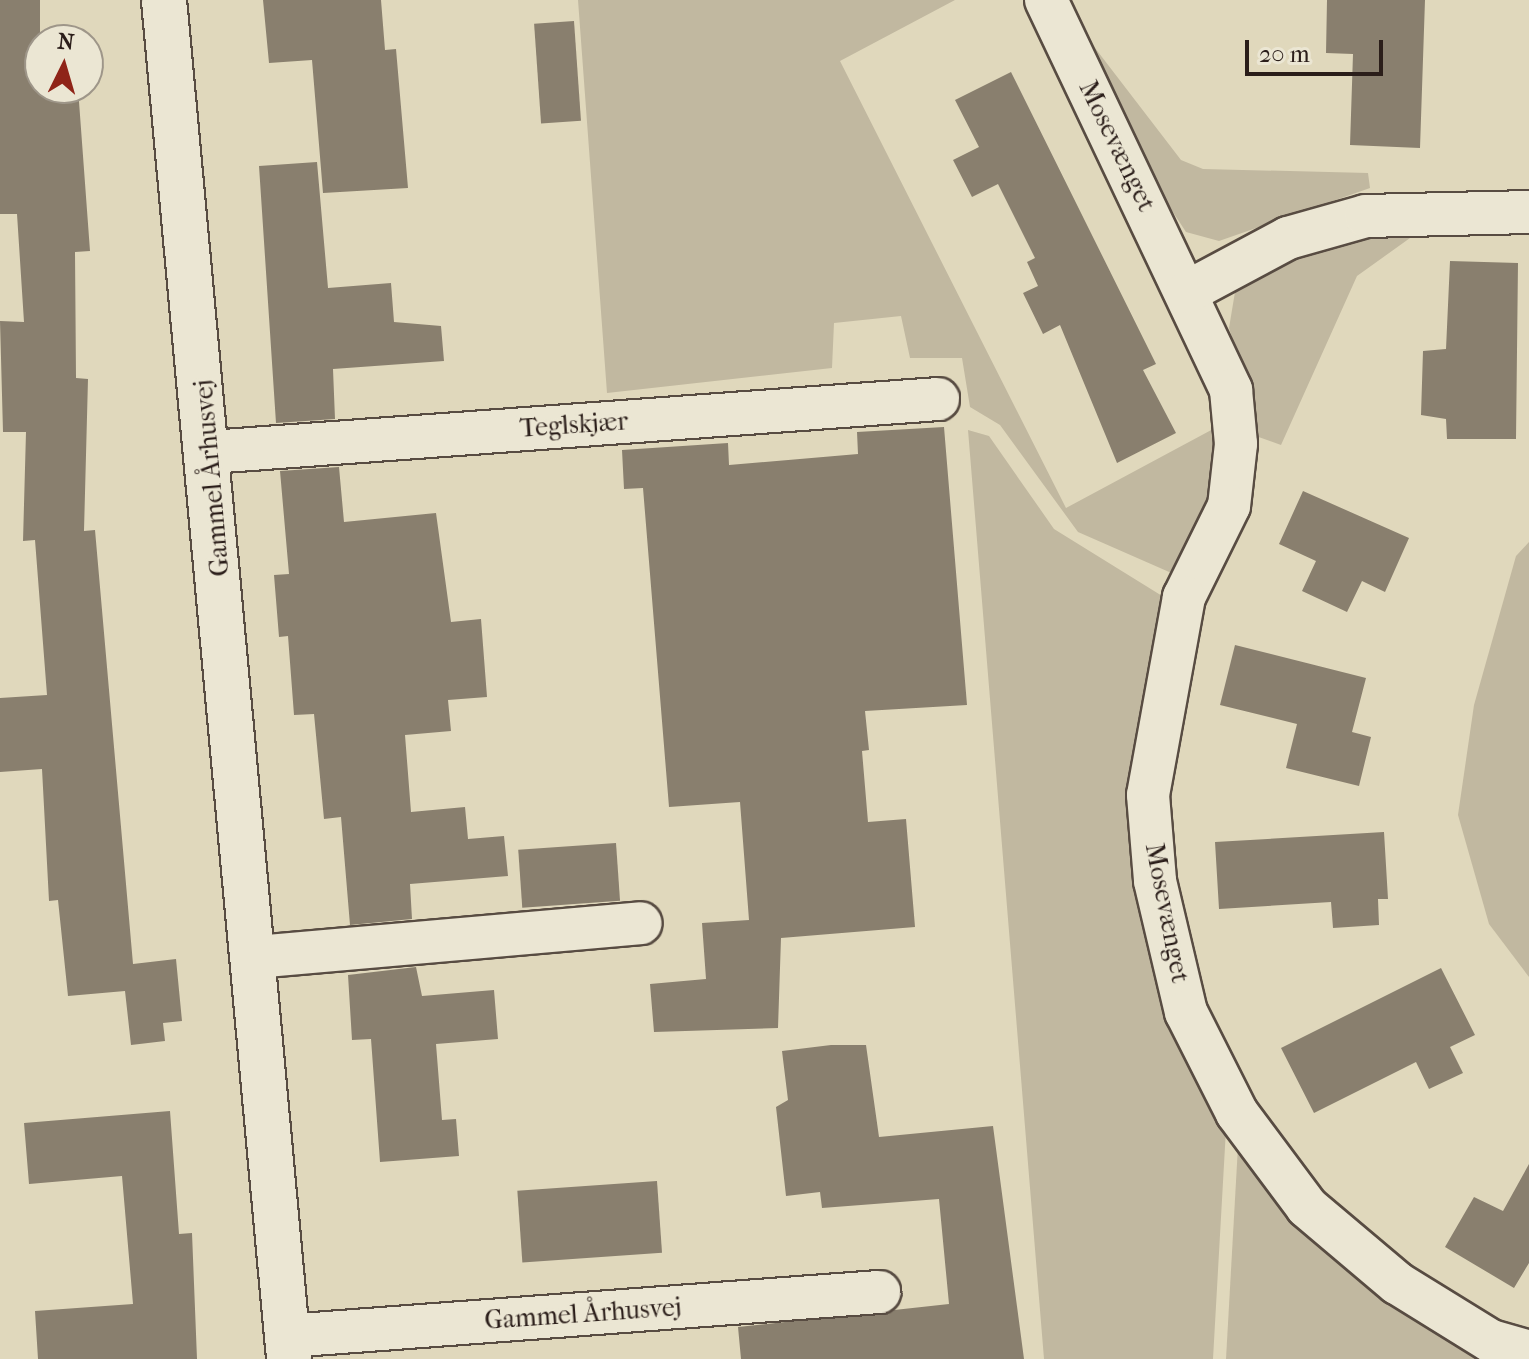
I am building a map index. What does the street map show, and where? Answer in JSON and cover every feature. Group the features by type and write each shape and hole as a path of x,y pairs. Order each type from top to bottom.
{"street":[{"name":"Gammel Århusvej","path":"164,0 210,452 288,1347 879,1292"},
{"name":"Mosevænget","path":"1046,0 1231,390 1236,444 1229,506 1180,611 1148,795 1155,881 1186,1012 1237,1113 1307,1207 1397,1283 1491,1341 1529,1352"},
{"path":"1187,292 1288,238 1366,216 1529,212"},
{"name":"Teglskjær","path":"210,452 938,399"},
{"path":"255,957 641,923"}],"shaded area":[{"path":"578,0 955,0 840,61 1066,508 1215,428 1215,478 1176,575 1078,532 1000,425 970,407 962,358 910,358 901,316 834,323 832,368 607,393"},
{"path":"1082,31 1181,160 1203,169 1368,173 1370,188 1219,241 1186,232 1148,174"},
{"path":"1424,228 1357,276 1281,445 1253,435 1250,394 1229,328 1235,292 1246,278 1312,243"},
{"path":"968,430 989,436 1054,529 1167,599 1136,731 1139,895 1143,925 1155,922 1175,1030 1226,1129 1213,1359 1044,1359"},
{"path":"1529,542 1529,977 1489,924 1458,815 1474,705 1516,556"},
{"path":"1238,1146 1491,1359 1226,1359"}],"building":[{"path":"0,0 40,0 40,24 24,24 24,104 79,104 90,251 75,252 76,378 88,379 84,531 95,530 133,964 176,959 182,1021 163,1023 165,1041 131,1045 125,991 68,996 58,900 49,901 42,769 0,772 0,698 47,695 35,540 23,541 26,432 3,432 0,321 24,322 17,214 0,214"},
{"path":"263,0 381,0 385,50 396,49 408,188 323,193 312,60 269,63"},
{"path":"1327,0 1425,0 1420,148 1350,145 1353,54 1326,53"},
{"path":"574,21 581,121 541,124 534,24"},
{"path":"1011,72 1156,364 1143,370 1176,433 1117,463 1060,325 1043,334 1023,293 1038,286 1027,262 1035,258 998,184 972,197 953,160 979,147 955,100"},
{"path":"317,162 328,288 391,283 394,322 441,326 444,361 333,369 335,419 276,423 259,166"},
{"path":"1450,261 1518,263 1516,439 1447,439 1446,419 1421,415 1423,351 1446,349"},
{"path":"944,427 967,705 865,711 869,750 862,751 868,822 906,819 915,927 781,938 778,1028 654,1032 650,984 706,979 702,923 749,920 740,802 669,807 643,488 624,489 622,450 728,443 729,465 858,454 857,432"},
{"path":"339,467 344,522 436,513 451,622 481,619 487,697 448,700 451,731 405,735 411,812 465,807 468,839 504,836 508,876 410,884 412,919 350,925 341,817 324,819 314,714 294,715 288,636 279,637 274,575 289,574 280,471"},
{"path":"1303,491 1409,538 1385,592 1362,581 1347,612 1302,591 1316,561 1279,544"},
{"path":"1235,645 1366,678 1352,732 1371,737 1359,786 1286,768 1297,724 1220,705"},
{"path":"1384,832 1388,899 1378,899 1379,925 1333,928 1331,902 1219,909 1215,842"},
{"path":"616,843 620,901 522,908 518,850"},
{"path":"416,967 422,996 494,990 498,1039 436,1044 442,1120 456,1119 459,1156 380,1162 371,1039 352,1040 348,975"},
{"path":"1441,968 1475,1035 1450,1047 1463,1073 1429,1089 1416,1062 1314,1113 1281,1048"},
{"path":"831,1045 866,1045 879,1137 993,1126 1024,1359 741,1359 738,1327 949,1304 939,1199 822,1208 820,1192 786,1196 776,1107 788,1100 782,1051"},
{"path":"170,1111 179,1234 192,1233 197,1359 38,1359 35,1311 133,1304 122,1176 29,1184 24,1123"},
{"path":"1529,1164 1529,1263 1514,1288 1445,1247 1474,1197 1503,1211"},
{"path":"657,1181 662,1253 522,1263 517,1191"}]}
